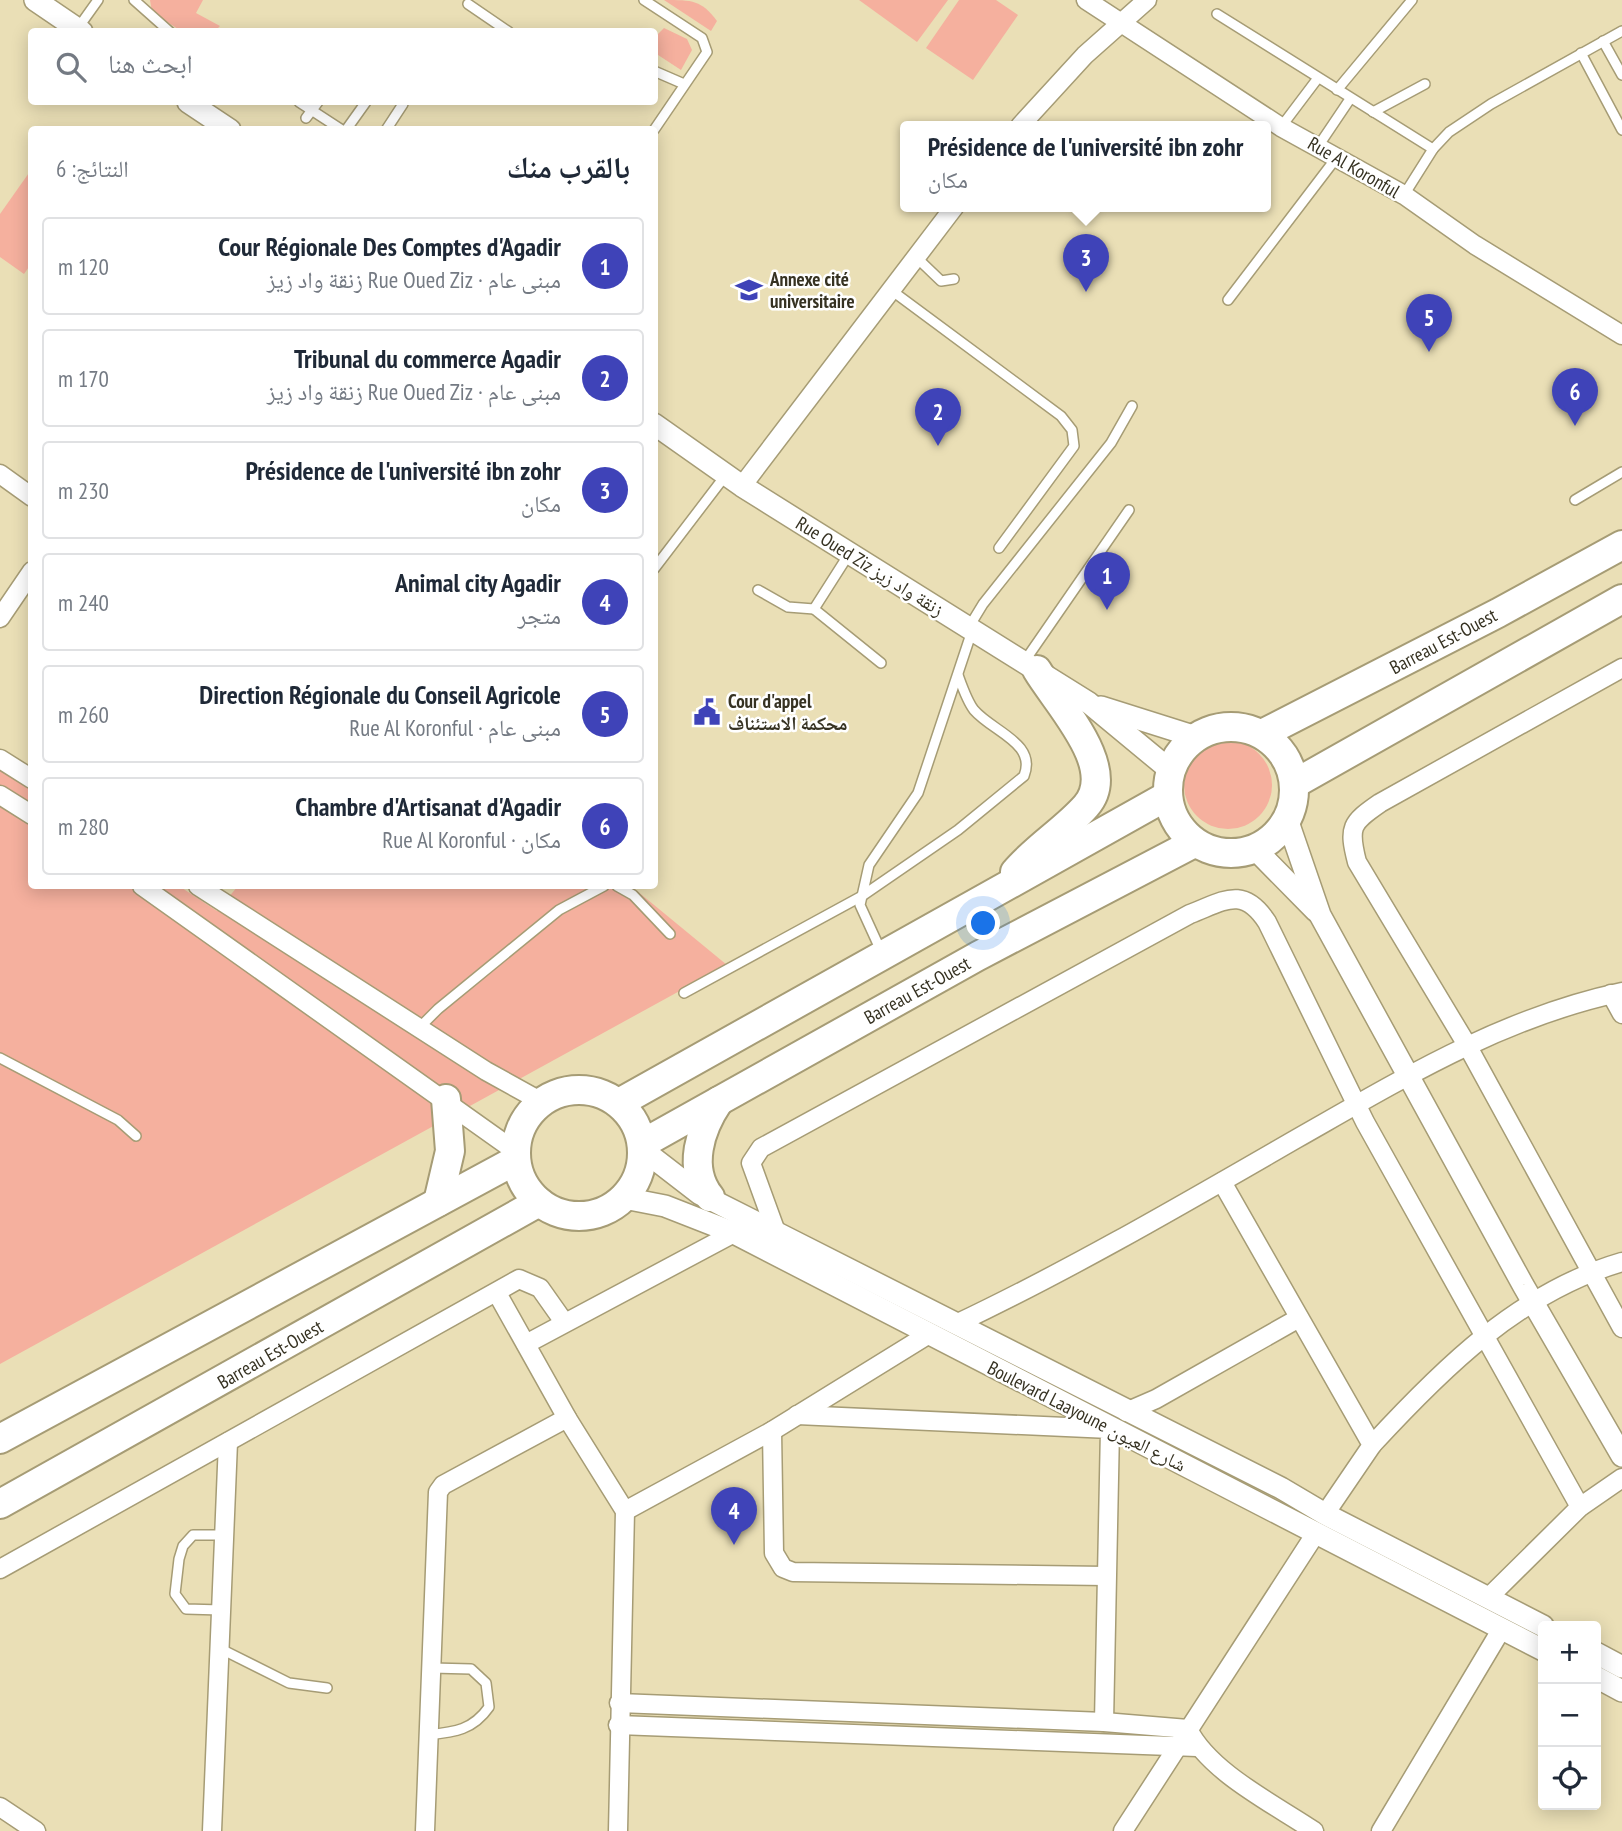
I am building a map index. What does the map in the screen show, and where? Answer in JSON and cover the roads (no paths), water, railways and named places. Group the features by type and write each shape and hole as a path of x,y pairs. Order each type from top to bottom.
{"main road":[{"name":"Barreau Est-Ouest","path":"1262,734 1486,619 1622,545"},
{"path":"1294,784 1622,599"},
{"path":"999,891 1040,845 1076,816 1093,797 1094,760 1031,666"},
{"path":"1231,726 1262,734 1278,747 1289,764 1294,784 1293,802 1287,819 1273,837 1255,849 1234,853 1213,851 1195,843 1175,822 1168,783 1180,751 1196,737 1215,728 1231,726"},
{"path":"619,1103 999,891 1168,783"},
{"name":"Barreau Est-Ouest","path":"643,1147 719,1101 959,966 1195,843"},
{"path":"572,1090 597,1092 619,1103 638,1128 643,1147 638,1175 624,1198 609,1209 592,1215 573,1216 555,1212 539,1202 523,1183 516,1155 519,1132 528,1115 542,1102 572,1090"},
{"path":"438,1202 450,1152 446,1100"},
{"path":"710,1197 703,1188 698,1152 709,1116 719,1101"},
{"path":"0,1439 438,1202 516,1155"},
{"name":"Barreau Est-Ouest","path":"0,1504 539,1202"}],"street":[{"path":"35,0 77,28"},
{"name":"Rue Al Koronful","path":"1086,0 1282,127 1319,145 1404,195 1475,245 1622,335"},
{"path":"1025,121 1085,55 1147,0"},
{"path":"192,105 224,126"},
{"path":"734,481 950,212"},
{"name":"Rue Oued Ziz زنقة واد زيز","path":"658,427 734,481 1089,703 1168,783"},
{"path":"0,474 28,494"},
{"path":"0,618 28,577"},
{"path":"1622,668 1380,803 1353,826 1351,837 1357,862 1467,1045 1622,1328"},
{"name":"Rue Oued Ziz زنقة واد زيز","path":"1089,703 1196,737"},
{"path":"0,759 28,774"},
{"path":"0,795 28,812"},
{"path":"1287,819 1320,915 1534,1303 1622,1456"},
{"path":"1255,849 1320,915"},
{"path":"147,889 446,1100 516,1155"},
{"path":"181,911 196,889"},
{"path":"203,889 486,1071 542,1102"},
{"path":"775,1229 751,1163 761,1148 1190,914 1231,898 1252,902 1267,922 1356,1105 1580,1507"},
{"path":"956,1324 1222,1182 1409,1074 1467,1045 1544,1013 1617,993 1622,1014"},
{"name":"Boulevard Laayoune شارع العيون","path":"643,1147 680,1181 1126,1412 1281,1488 1321,1523 1502,1630 1538,1648"},
{"path":"1222,1182 1371,1446"},
{"name":"Boulevard Laayoune شارع العيون","path":"624,1198 664,1206 734,1233 1110,1429 1488,1598 1538,1623"},
{"path":"526,1345 564,1322 734,1233"},
{"path":"1123,1831 1371,1446 1482,1335 1534,1303 1591,1274 1622,1262"},
{"path":"0,1569 519,1279 536,1285 564,1322"},
{"path":"497,1293 567,1418 625,1511 618,1726 618,1831"},
{"path":"1126,1412 1156,1399 1299,1318"},
{"path":"625,1511 772,1432 929,1334"},
{"path":"797,1415 1110,1429 1104,1722"},
{"path":"425,1831 439,1488 567,1418"},
{"path":"772,1432 774,1553 783,1568 793,1572 1106,1576"},
{"path":"212,1831 228,1442"},
{"path":"1488,1598 1580,1507 1622,1478"},
{"path":"1381,1831 1502,1630"},
{"path":"1601,1656 1622,1667"},
{"path":"1601,1680 1622,1691"},
{"path":"619,1703 1104,1722 1188,1729"},
{"path":"618,1726 1197,1747"},
{"path":"1188,1729 1197,1747 1229,1774 1314,1831"},
{"path":"0,1807 36,1831"}],"lane":[{"path":"81,28 98,0"},
{"path":"134,0 166,28"},
{"path":"644,0 704,41 707,52 657,126"},
{"path":"1337,90 1412,0"},
{"path":"468,4 503,28"},
{"path":"1217,14 1433,149"},
{"path":"1404,195 1433,149 1463,122 1622,31"},
{"path":"1603,41 1622,75"},
{"path":"1581,53 1622,130"},
{"path":"658,73 684,84"},
{"path":"1282,127 1318,78"},
{"path":"1373,112 1425,84"},
{"path":"1319,145 1350,99"},
{"path":"347,126 364,105"},
{"path":"389,126 403,105"},
{"path":"306,118 315,106 339,126"},
{"path":"1227,300 1338,156"},
{"path":"915,256 942,281 954,279"},
{"path":"890,289 1061,416 1072,430 1074,446 999,548"},
{"path":"883,955 860,905 869,865 918,793 971,628 983,604 1111,443 1132,405"},
{"path":"1575,500 1622,472"},
{"path":"658,565 734,481"},
{"path":"1031,666 1129,510"},
{"path":"814,609 850,553"},
{"path":"758,590 788,607 814,609 881,663"},
{"path":"684,993 862,896 958,830 1024,776 1028,766 1025,751 973,710 958,675"},
{"path":"419,1028 458,992 559,910 598,889"},
{"path":"622,889 633,895 670,934"},
{"path":"0,1058 108,1115 136,1136"},
{"path":"221,1610 186,1609 175,1594 183,1546 193,1535 224,1535"},
{"path":"219,1648 289,1683 327,1689"},
{"path":"428,1735 461,1732 481,1719 489,1707 486,1683 471,1669 432,1668"}],"place":[{"name":"Annexe cité universitaire","path":"749,290"},
{"name":"Présidence de l'université ibn zohr","path":"1086,292"},
{"name":"Direction Régionale du Conseil Agricole","path":"1429,352"},
{"name":"Chambre d'Artisanat d'Agadir","path":"1575,426"},
{"name":"Tribunal du commerce Agadir","path":"938,446"},
{"name":"Cour Régionale Des Comptes d'Agadir","path":"1107,610"},
{"name":"Cour d'appel محكمة الاستئناف","path":"707,712"},
{"name":"Animal city Agadir","path":"734,1545"}]}
